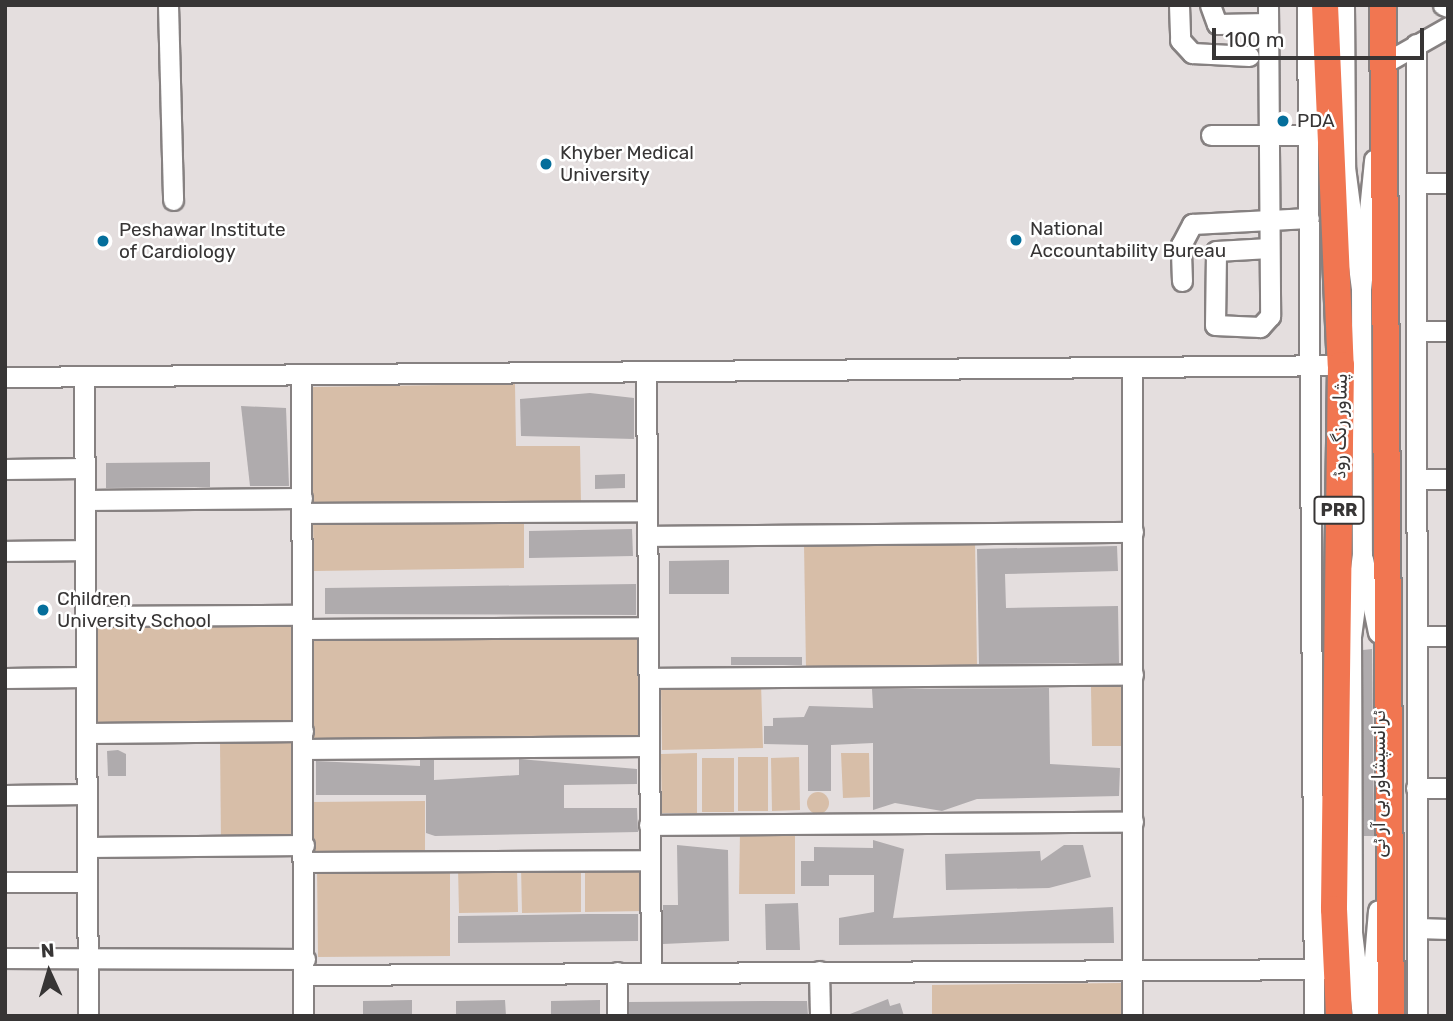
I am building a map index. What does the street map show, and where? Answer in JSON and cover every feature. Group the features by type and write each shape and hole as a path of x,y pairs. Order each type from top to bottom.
{"highway":[{"name":"پشاور رنگ روڈ","path":"1325,5 1341,365 1325,968 1339,1016"},
{"name":"PRR","path":"1383,5 1391,1016"}],"street":[{"path":"168,5 173,200"},
{"path":"1179,5 1180,40 1192,53 1249,56"},
{"path":"1210,5 1217,24 1268,14 1270,135 1269,248 1267,324 1215,325 1216,251 1269,248"},
{"path":"1307,5 1311,366 1325,968 1314,1016"},
{"name":"ٹرانسپشاور بی آر ٹی","path":"1344,5 1345,167 1361,289"},
{"name":"ٹرانسپشاور بی آر ٹی","path":"1362,1016 1352,932 1351,636 1362,554 1361,289 1374,161 1371,5"},
{"path":"1443,5 1448,7"},
{"path":"1383,64 1448,27"},
{"path":"1416,44 1417,1016"},
{"path":"1212,135 1309,135"},
{"path":"1416,183 1448,183"},
{"path":"1181,281 1181,245 1192,224 1309,218"},
{"path":"1416,331 1448,331"},
{"path":"5,377 301,378 1341,365"},
{"path":"1132,368 1132,1016"},
{"path":"646,373 650,972"},
{"path":"84,377 88,1016"},
{"path":"301,378 305,967 303,1016"},
{"path":"5,469 84,468"},
{"path":"1416,479 1448,480"},
{"path":"85,500 647,511"},
{"path":"648,536 1133,532"},
{"path":"5,551 85,550"},
{"name":"ٹرانسپشاور بی آر ٹی","path":"1362,554 1380,639 1378,930 1369,1016"},
{"path":"85,616 648,627"},
{"path":"1418,636 1448,636"},
{"path":"649,678 1133,675"},
{"path":"5,678 86,677"},
{"path":"86,733 649,746"},
{"path":"1416,788 1448,788"},
{"path":"5,795 87,794"},
{"path":"649,825 1133,822"},
{"path":"87,847 650,860"},
{"path":"5,882 87,882"},
{"path":"1418,928 1448,929"},
{"path":"5,958 305,967 617,972 1325,968"},
{"path":"819,971 820,1016"},
{"path":"617,972 617,1016"}],"shaded area":[{"path":"515,384 516,446 580,446 581,502 312,505 311,387"},
{"path":"524,518 524,568 314,571 313,521"},
{"path":"975,541 977,666 806,669 804,544"},
{"path":"297,624 298,727 91,728 90,626"},
{"path":"641,634 642,740 314,743 313,637"},
{"path":"761,683 763,748 662,750 661,685"},
{"path":"1091,687 1127,687 1128,746 1092,746"},
{"path":"299,740 300,841 221,842 220,741"},
{"path":"697,753 697,813 662,813 661,754"},
{"path":"841,753 869,753 870,797 843,798"},
{"path":"738,757 768,757 768,811 738,811"},
{"path":"799,757 800,810 772,811 771,758"},
{"path":"702,758 734,758 734,812 702,812"},
{"path":"818,792 826,795 829,803 826,811 818,814 810,811 807,803 810,795"},
{"path":"425,801 425,852 311,853 311,802"},
{"path":"740,832 795,833 795,894 739,894"},
{"path":"450,866 450,956 318,957 317,867"},
{"path":"581,866 581,912 522,913 521,867"},
{"path":"644,866 645,911 585,912 585,867"},
{"path":"458,867 517,867 518,912 459,913"},
{"path":"1121,983 1121,1016 932,1016 932,985"}],"building":[{"path":"590,393 634,398 634,439 521,436 520,399"},
{"path":"241,406 286,408 289,486 250,486"},
{"path":"210,462 210,487 106,488 106,463"},
{"path":"625,474 625,488 595,489 595,475"},
{"path":"632,529 633,556 529,558 529,531"},
{"path":"1117,546 1118,571 1005,574 1006,608 1118,606 1119,663 979,664 977,549"},
{"path":"729,560 729,594 669,594 669,561"},
{"path":"636,584 636,615 325,614 325,588"},
{"path":"1372,649 1374,836 1364,836 1363,650"},
{"path":"731,657 802,657 802,665 731,665"},
{"path":"1049,688 1050,764 1120,768 1119,796 977,799 942,811 895,803 873,810 873,743 831,745 831,791 808,791 808,745 764,744 764,726 773,726 773,718 804,717 809,706 873,708 872,689"},
{"path":"118,750 126,754 126,776 108,776 107,751"},
{"path":"519,759 637,769 637,784 564,785 564,808 637,808 638,832 435,836 426,833 426,795 316,795 316,761 420,766 420,760 434,760 434,780 519,775"},
{"path":"873,840 904,849 893,918 1113,907 1114,943 839,945 839,918 874,912 874,875 829,875 829,886 801,886 801,861 814,861 814,847 873,848"},
{"path":"677,845 728,850 729,941 663,944 663,905 678,905"},
{"path":"1064,845 1083,845 1091,877 1049,888 946,890 945,854 1040,851 1041,861"},
{"path":"798,903 800,950 766,950 765,904"},
{"path":"638,914 638,941 458,943 458,916"},
{"path":"888,999 890,1006 900,1003 904,1016 845,1016"},
{"path":"412,1000 412,1016 363,1016 363,1001"},
{"path":"505,1000 506,1016 456,1016 456,1001"},
{"path":"600,1000 600,1016 551,1016 551,1001"},
{"path":"807,1001 808,1016 629,1016 629,1002"}],"place":[{"name":"PDA","path":"1283,121"},
{"name":"Khyber Medical University","path":"546,164"},
{"name":"National Accountability Bureau","path":"1016,240"},
{"name":"Peshawar Institute of Cardiology","path":"103,241"},
{"name":"Children University School","path":"43,610"}]}
